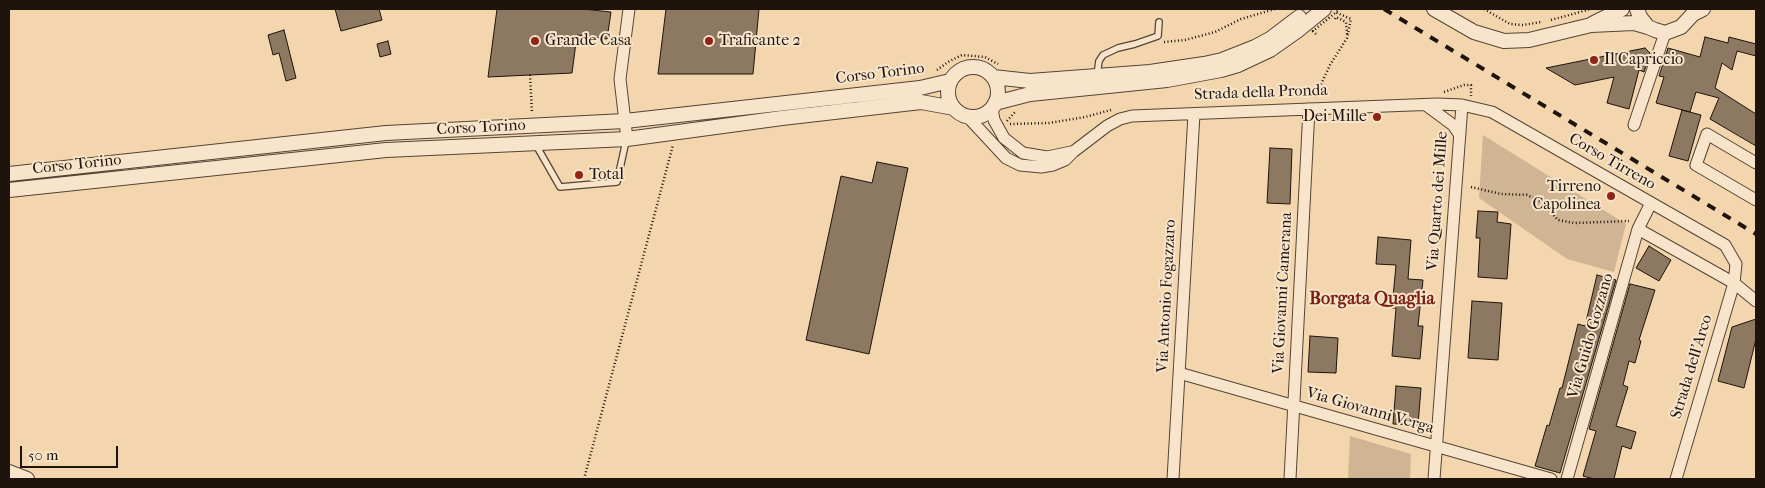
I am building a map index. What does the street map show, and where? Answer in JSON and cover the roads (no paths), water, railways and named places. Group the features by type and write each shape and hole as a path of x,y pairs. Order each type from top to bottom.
{"street":[{"path":"627,139 620,79 629,9"},
{"path":"1591,25 1607,15 1622,9"},
{"path":"1637,9 1640,17 1648,27"},
{"name":"Corso Torino","path":"9,190 386,150 627,139 921,102 954,108 960,114 967,116 984,114 993,106 1030,94 1222,60 1270,39 1306,16 1329,10"},
{"path":"1438,10 1474,32 1513,42 1591,25 1634,23 1665,33 1681,27 1697,10"},
{"path":"1634,125 1665,33"},
{"name":"Corso Torino","path":"9,174 386,133 625,121 920,88 950,81 960,70 970,67 978,67 987,71 993,77 1030,81 1097,82"},
{"path":"993,77 998,90 993,106"},
{"path":"950,81 949,101 954,108"},
{"path":"1426,104 1453,125 1460,135"},
{"name":"Strada della Pronda","path":"967,116 1006,158 1020,165 1034,167 1052,165 1065,160 1107,126 1120,119 1132,116 1426,104 1462,105"},
{"name":"Via Quarto dei Mille","path":"1434,479 1462,105"},
{"name":"Corso Tirreno","path":"1462,105 1492,112 1725,245 1736,264"},
{"name":"Strada della Pronda","path":"993,106 994,120 1004,138 1023,153 1047,156 1073,152"},
{"name":"Via Giovanni Camerana","path":"1290,479 1309,109"},
{"name":"Via Antonio Fogazzaro","path":"1173,479 1194,114"},
{"path":"1756,164 1707,134 1696,165 1756,201"},
{"name":"Via Guido Gozzano","path":"1567,479 1634,225 1651,203"},
{"path":"1634,225 1734,283 1756,301"},
{"name":"Strada dell'Arco","path":"1676,479 1734,283 1736,264"},
{"name":"Via Giovanni Verga","path":"1179,373 1551,479"},
{"path":"9,472 27,479"}],"lane":[{"path":"1097,82 1099,61 1103,55 1118,48 1158,36 1159,22"},
{"path":"536,143 560,187 618,182 627,139"}],"railway":[{"path":"1384,9 1756,234"}],"place":[{"name":"Grande Casa","path":"535,41"},
{"name":"Traficante 2","path":"709,41"},
{"name":"Il Capriccio","path":"1594,60"},
{"name":"Dei Mille","path":"1377,117"},
{"name":"Total","path":"579,175"},
{"name":"Tirreno Capolinea","path":"1611,196"}],"district":[{"name":"Borgata Quaglia","path":"1372,300"}]}
